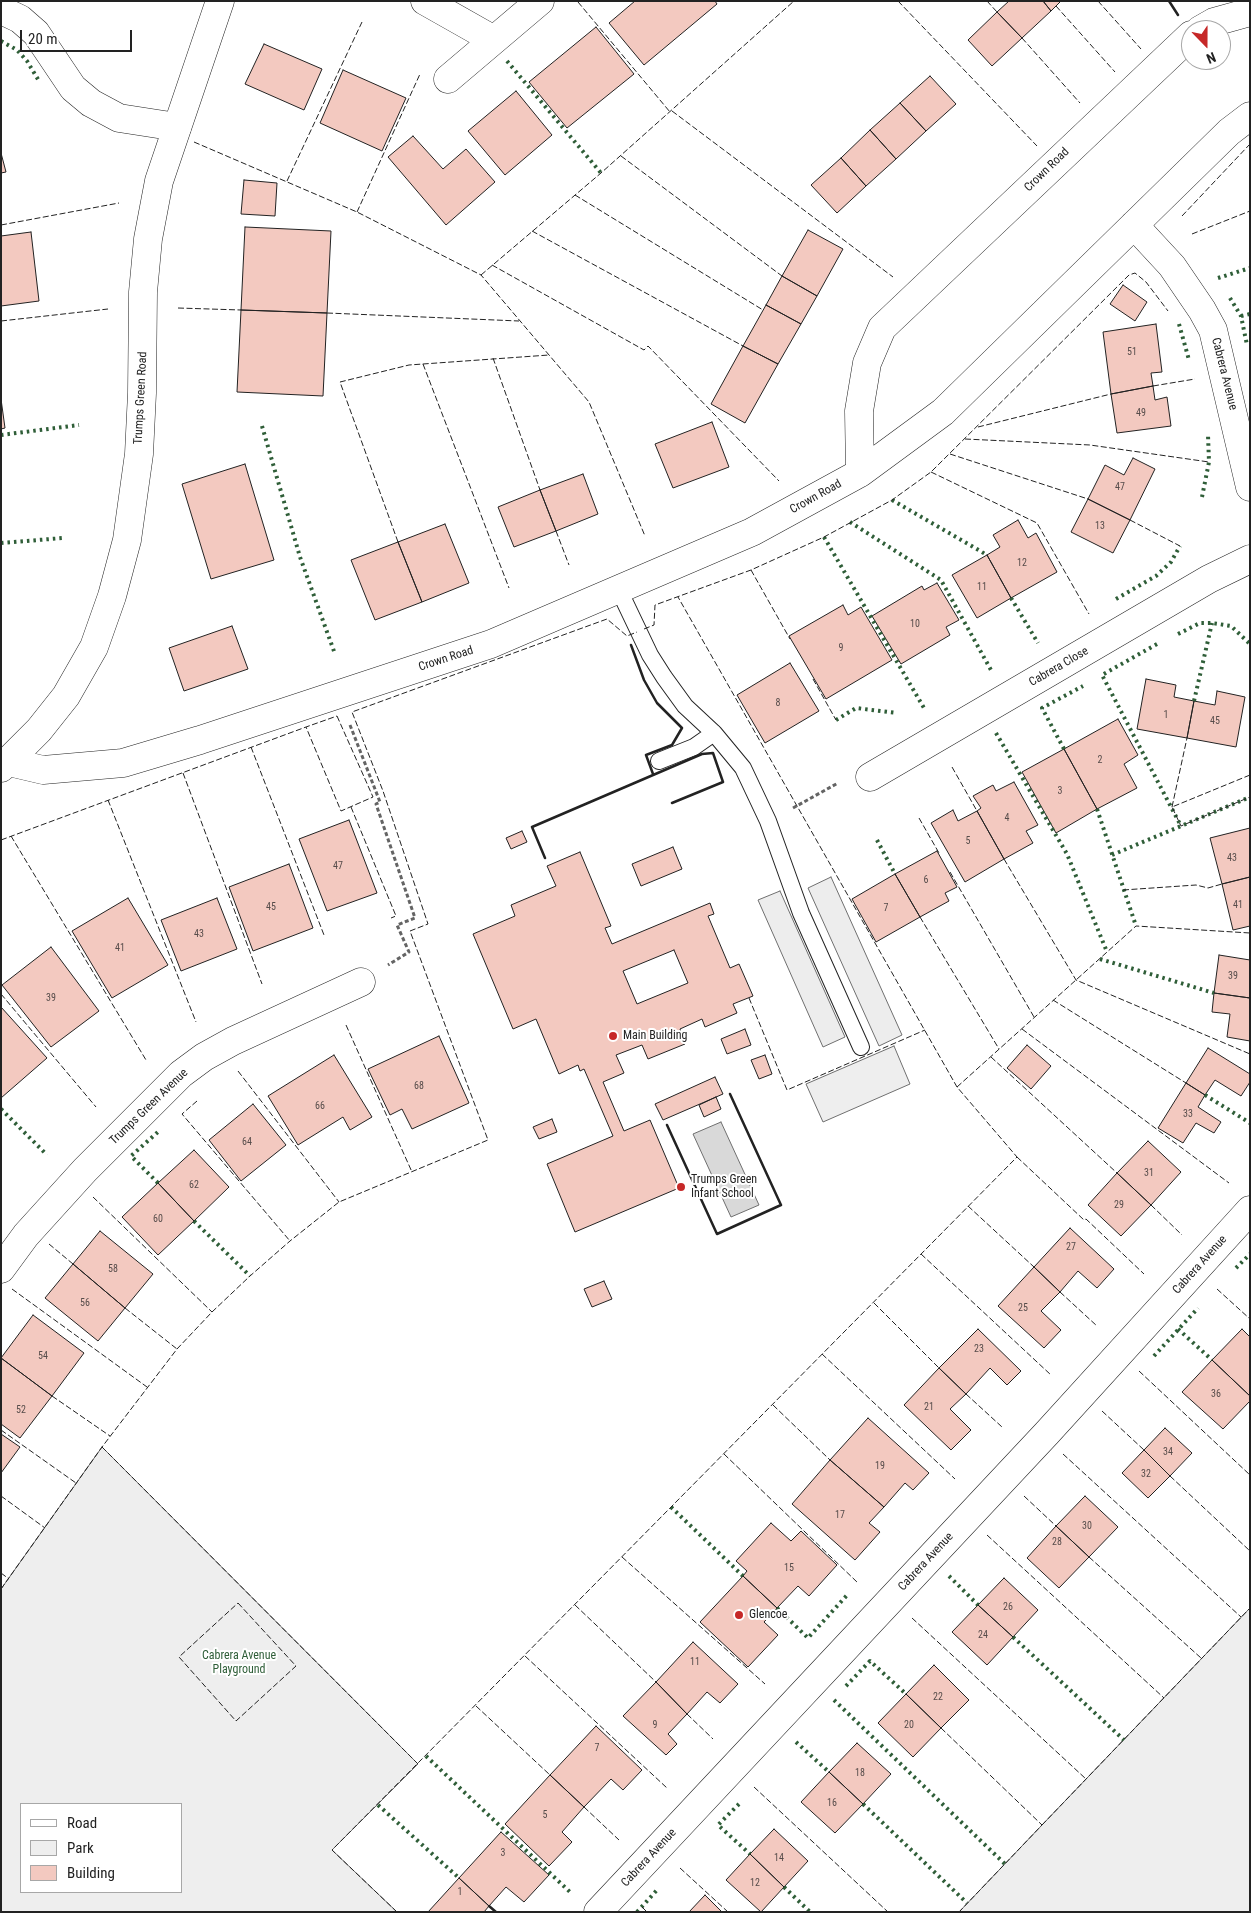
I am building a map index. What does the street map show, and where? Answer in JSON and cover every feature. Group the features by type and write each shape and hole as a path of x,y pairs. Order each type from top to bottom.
{"street":[{"name":"Trumps Green Road","path":"5,765 39,730 66,696 94,647 112,596 125,550 139,454 143,366 143,292 148,239 159,181 220,1"},
{"path":"425,1 494,40"},
{"path":"448,79 540,1"},
{"path":"1,10 20,19 36,33 73,88 91,103 119,118 176,127"},
{"path":"1221,20 1250,12"},
{"name":"Crown Road","path":"860,473 859,411 867,363 882,328 1181,44"},
{"name":"Crown Road","path":"5,765 43,770 123,763 491,644 752,532 860,473 943,412 1229,132 1250,116"},
{"name":"Cabrera Avenue","path":"1134,225 1172,266 1202,310 1213,330 1250,487"},
{"name":"Cabrera Close","path":"870,777 1208,580 1250,559"},
{"name":"Trumps Green Avenue","path":"1,1269 26,1235 85,1170 181,1074 233,1041 361,982"},
{"name":"Cabrera Avenue","path":"598,1912 1047,1433 1250,1210"}],"lane":[{"path":"619,590 650,655 664,677 685,706 714,733 743,768 768,821 801,913 861,1047"},
{"path":"659,761 694,747 714,733"}],"path":[{"path":"338,694 380,802 376,804 415,918 397,925 409,952 361,982"},
{"path":"768,821 844,780 870,777"}],"green space":[{"path":"894,1046 910,1084 823,1122 806,1084"},
{"name":"Cabrera Avenue Playground","path":"102,1447 418,1764 332,1850 397,1912 1,1912 1,1589"},
{"path":"1250,1608 1250,1912 959,1912 1042,1825"}],"shaded area":[{"path":"831,877 902,1035 879,1046 808,888"},
{"path":"780,891 845,1037 823,1047 758,900"},
{"path":"721,1122 759,1205 731,1217 693,1134"}],"building":[{"path":"635,1 715,1 717,4 644,65 609,23"},
{"path":"1009,1 1043,1 1051,11 1022,38 997,12"},
{"path":"1043,1 1061,1 1051,11"},
{"path":"997,12 1022,38 992,66 968,40"},
{"path":"596,27 634,74 567,128 529,82"},
{"path":"264,44 322,69 304,110 245,84"},
{"path":"343,70 406,98 382,151 320,123"},
{"path":"930,76 956,104 926,131 900,103"},
{"path":"516,91 552,135 505,175 468,131"},
{"path":"900,103 926,131 896,159 870,130"},
{"path":"870,130 896,159 866,186 841,158"},
{"path":"413,136 443,169 466,149 495,182 446,225 388,157"},
{"path":"1,153 6,172 1,173"},
{"path":"841,158 866,186 837,213 811,185"},
{"path":"244,180 277,183 275,216 241,214"},
{"path":"245,227 331,231 327,313 241,310"},
{"path":"808,230 843,249 817,296 782,276"},
{"path":"31,232 39,301 1,306 1,236"},
{"path":"782,276 817,296 801,324 766,305"},
{"path":"1123,285 1147,302 1135,321 1110,304"},
{"path":"766,305 801,324 778,364 743,346"},
{"path":"241,310 327,313 323,396 237,392"},
{"path":"1156,324 1162,372 1151,373 1153,386 1111,394 1103,332"},
{"path":"743,346 778,364 745,423 711,404"},
{"path":"1153,386 1155,400 1167,397 1171,426 1117,433 1111,394"},
{"path":"1,399 5,428 1,429"},
{"path":"712,422 729,467 673,488 655,444"},
{"path":"1133,458 1155,469 1130,520 1088,499 1105,465 1124,475"},
{"path":"245,464 274,560 211,579 182,484"},
{"path":"583,474 598,514 556,531 540,490"},
{"path":"540,490 556,531 514,547 498,507"},
{"path":"1088,499 1130,520 1113,553 1071,532"},
{"path":"1018,520 1028,538 1036,533 1057,572 1011,598 987,555 1000,547 993,535"},
{"path":"445,524 469,583 422,602 398,542"},
{"path":"398,542 422,602 375,620 351,560"},
{"path":"987,555 1011,598 977,618 952,575"},
{"path":"937,583 959,620 946,627 950,635 901,664 872,616 922,586 924,590"},
{"path":"843,605 848,615 861,607 892,660 826,699 789,636"},
{"path":"232,626 248,669 184,691 169,648"},
{"path":"790,663 819,711 765,743 737,695"},
{"path":"1146,679 1176,685 1174,697 1194,701 1187,738 1137,729"},
{"path":"1217,691 1245,697 1236,747 1187,738 1194,701 1215,705"},
{"path":"1118,719 1138,755 1124,764 1137,788 1097,809 1064,749"},
{"path":"1064,749 1097,809 1056,833 1022,772"},
{"path":"1014,782 1038,825 1026,831 1033,843 1004,859 977,811 981,808 973,796 993,785 996,791"},
{"path":"953,810 958,821 977,811 1004,859 965,882 931,823"},
{"path":"349,820 377,893 327,911 299,839"},
{"path":"1250,828 1250,877 1222,884 1210,838"},
{"path":"522,831 527,842 511,849 506,838"},
{"path":"673,847 682,869 641,886 632,864"},
{"path":"937,851 957,887 945,893 949,901 920,917 895,874"},
{"name":"Main Building","path":"580,852 611,926 605,928 612,944 710,903 714,914 708,916 730,968 739,964 753,996 733,1004 737,1013 705,1027 702,1019 680,1029 685,1044 648,1059 642,1045 616,1055 624,1073 603,1082 624,1131 650,1120 679,1188 575,1232 547,1164 613,1136 584,1069 580,1071 578,1065 559,1074 536,1019 513,1029 473,934 515,916 511,905 556,886 547,866","holes":["674,950 688,983 637,1004 623,971"]},
{"path":"289,864 313,928 253,951 229,887"},
{"path":"895,874 920,917 876,942 852,899"},
{"path":"1250,877 1250,926 1233,930 1222,884"},
{"path":"128,898 168,965 112,998 72,931"},
{"path":"217,898 237,949 181,971 161,920"},
{"path":"51,947 99,1011 51,1047 2,985"},
{"path":"1219,955 1250,960 1250,998 1214,993"},
{"path":"1214,993 1250,998 1250,1041 1227,1037 1230,1014 1212,1012"},
{"path":"1,1007 47,1058 1,1098"},
{"path":"745,1029 751,1045 727,1054 721,1039"},
{"path":"439,1036 469,1103 412,1129 402,1109 390,1115 368,1069"},
{"path":"1027,1045 1051,1066 1031,1089 1007,1068"},
{"path":"1208,1048 1250,1074 1250,1082 1241,1096 1215,1080 1205,1095 1186,1083"},
{"path":"334,1055 372,1117 350,1130 343,1117 298,1145 268,1096"},
{"path":"765,1055 772,1074 759,1079 751,1060"},
{"path":"715,1077 723,1094 663,1120 655,1104"},
{"path":"1186,1083 1205,1095 1198,1107 1221,1122 1214,1133 1196,1123 1183,1143 1158,1128"},
{"path":"716,1097 721,1109 704,1117 699,1105"},
{"path":"253,1104 286,1145 241,1181 209,1140"},
{"path":"552,1119 557,1132 539,1139 533,1127"},
{"path":"1148,1141 1181,1172 1151,1205 1117,1173"},
{"path":"194,1150 229,1187 194,1221 158,1183"},
{"path":"1117,1173 1151,1205 1121,1236 1088,1205"},
{"path":"158,1183 194,1221 158,1255 122,1217"},
{"path":"1070,1228 1114,1269 1097,1288 1078,1271 1060,1292 1034,1267"},
{"path":"100,1231 153,1274 125,1308 73,1264"},
{"path":"73,1264 125,1308 98,1341 45,1298"},
{"path":"1034,1267 1060,1292 1041,1311 1061,1330 1044,1348 998,1306"},
{"path":"604,1281 612,1299 592,1307 584,1289"},
{"path":"33,1315 84,1353 52,1396 1,1358"},
{"path":"978,1329 1021,1371 1007,1385 990,1368 966,1394 939,1368"},
{"path":"1242,1329 1250,1337 1250,1396 1212,1360"},
{"path":"1,1358 52,1396 20,1438 1,1424"},
{"path":"1212,1360 1250,1396 1250,1401 1223,1429 1182,1392"},
{"path":"939,1368 966,1394 950,1409 971,1430 951,1450 904,1405"},
{"path":"868,1418 929,1473 913,1490 905,1483 884,1507 830,1460"},
{"path":"1165,1428 1192,1453 1170,1476 1144,1450"},
{"path":"1,1434 20,1447 1,1473"},
{"path":"1144,1450 1170,1476 1148,1498 1122,1473"},
{"path":"830,1460 884,1507 869,1523 880,1532 855,1560 792,1504"},
{"path":"1085,1496 1118,1527 1089,1557 1056,1526"},
{"path":"771,1523 791,1541 801,1531 837,1565 809,1596 798,1586 777,1608 743,1576 747,1571 736,1561"},
{"path":"1056,1526 1089,1557 1059,1588 1027,1558"},
{"name":"Glencoe","path":"743,1576 777,1608 764,1622 778,1635 748,1667 700,1622"},
{"path":"1004,1578 1038,1610 1013,1637 978,1605"},
{"path":"978,1605 1013,1637 987,1665 952,1632"},
{"path":"693,1642 738,1684 720,1703 707,1692 687,1714 656,1682"},
{"path":"934,1665 969,1700 941,1728 906,1694"},
{"path":"656,1682 687,1714 668,1734 677,1744 666,1755 623,1716"},
{"path":"906,1694 941,1728 913,1757 878,1723"},
{"path":"596,1726 642,1770 623,1790 611,1779 584,1807 550,1775"},
{"path":"857,1743 891,1774 863,1804 829,1772"},
{"path":"829,1772 863,1804 835,1833 801,1802"},
{"path":"550,1775 584,1807 562,1832 572,1842 549,1866 505,1824"},
{"path":"774,1829 808,1861 784,1887 750,1854"},
{"path":"501,1832 549,1875 524,1902 506,1887 489,1906 459,1878"},
{"path":"750,1854 784,1887 761,1912 726,1880"},
{"path":"459,1878 489,1906 484,1912 428,1912"},
{"path":"705,1895 722,1912 689,1912"}],"hedge":[{"path":"1,41 17,50 27,61 39,81"},
{"path":"507,61 601,173"},
{"path":"1218,278 1250,268"},
{"path":"1230,298 1241,316 1247,345"},
{"path":"1241,316 1250,314"},
{"path":"1179,324 1189,360"},
{"path":"1,435 79,425"},
{"path":"262,426 300,557 335,654"},
{"path":"1202,497 1209,462 1208,435"},
{"path":"892,500 987,555"},
{"path":"850,522 941,580 991,670"},
{"path":"824,537 924,708"},
{"path":"1,543 63,538"},
{"path":"1116,599 1156,576 1171,562 1180,546"},
{"path":"1011,598 1038,643"},
{"path":"1178,634 1200,623 1212,623 1231,626 1250,644"},
{"path":"1194,701 1212,623"},
{"path":"1157,644 1102,675 1181,826"},
{"path":"1064,749 1042,708 1083,686"},
{"path":"836,720 856,708 897,713"},
{"path":"996,733 1067,854 1107,952"},
{"path":"1112,855 1250,797"},
{"path":"1097,809 1136,926"},
{"path":"877,840 895,874"},
{"path":"1100,959 1214,993"},
{"path":"1205,1095 1250,1123"},
{"path":"1,1109 47,1155"},
{"path":"158,1183 131,1156 159,1131"},
{"path":"194,1221 250,1276"},
{"path":"1236,1268 1250,1254"},
{"path":"1154,1356 1198,1308"},
{"path":"1178,1329 1212,1360"},
{"path":"671,1507 743,1576"},
{"path":"949,1576 978,1605"},
{"path":"777,1608 808,1638 849,1593"},
{"path":"1013,1637 1124,1740"},
{"path":"846,1686 870,1661 906,1694"},
{"path":"834,1700 1005,1864"},
{"path":"796,1742 829,1772"},
{"path":"426,1756 570,1892"},
{"path":"739,1804 718,1825 750,1854"},
{"path":"863,1804 967,1903"},
{"path":"378,1805 459,1878"},
{"path":"784,1887 810,1912"},
{"path":"637,1912 657,1890"}],"fence":[{"path":"481,275 601,173 794,1"},
{"path":"898,1 1037,146"},
{"path":"987,1 997,12"},
{"path":"1098,1 1141,49"},
{"path":"578,2 670,112"},
{"path":"1056,6 1115,72"},
{"path":"287,181 362,22"},
{"path":"1022,38 1080,103"},
{"path":"357,212 420,74"},
{"path":"672,111 893,277"},
{"path":"194,142 357,212 481,275 589,402 645,536"},
{"path":"1182,216 1250,144"},
{"path":"621,156 782,276"},
{"path":"575,195 763,310"},
{"path":"1,225 119,203"},
{"path":"1192,234 1250,211"},
{"path":"532,231 743,346"},
{"path":"492,265 644,350 648,346 779,481"},
{"path":"644,629 654,625 655,605 751,570 824,537 892,500 931,472 1129,275 1135,273 1146,282 1168,311"},
{"path":"178,308 241,310"},
{"path":"1,321 108,309"},
{"path":"327,313 519,321"},
{"path":"398,542 340,382 409,365 549,355"},
{"path":"493,358 540,490"},
{"path":"423,364 509,588"},
{"path":"1153,386 1195,379"},
{"path":"978,427 1111,394"},
{"path":"965,439 1090,445 1209,462"},
{"path":"950,454 1088,499"},
{"path":"931,472 1037,523 1089,614"},
{"path":"1130,520 1180,546"},
{"path":"556,531 569,565"},
{"path":"751,570 790,639"},
{"path":"397,1912 332,1850 1017,1157 957,1087 678,597"},
{"path":"1,1589 102,1447 177,1349 250,1276 339,1202 488,1140 410,931 428,924 383,791 352,712 607,619 627,636 637,632"},
{"path":"813,679 836,720"},
{"path":"337,716 373,797 341,811 306,727 337,716"},
{"path":"1,840 306,727"},
{"path":"1172,807 1187,738"},
{"path":"251,747 324,935"},
{"path":"952,767 977,811"},
{"path":"183,773 262,984"},
{"path":"1250,775 1172,807 1181,826 1250,797"},
{"path":"108,800 196,1022"},
{"path":"351,807 396,916 391,918"},
{"path":"919,818 939,853"},
{"path":"11,836 146,1060"},
{"path":"1004,859 1076,980 1250,1054"},
{"path":"950,872 1034,1017"},
{"path":"1123,890 1196,885 1208,888 1222,884"},
{"path":"920,917 999,1049"},
{"path":"957,1087 1136,926 1250,933"},
{"path":"1,994 96,1107"},
{"path":"749,998 787,1090 925,1030"},
{"path":"1053,1000 1186,1083"},
{"path":"346,1025 412,1172"},
{"path":"1022,1029 1229,1183"},
{"path":"991,1057 1117,1173"},
{"path":"238,1071 339,1202"},
{"path":"197,1101 182,1114 290,1241"},
{"path":"1017,1157 1144,1274"},
{"path":"93,1197 212,1312"},
{"path":"1151,1205 1182,1235"},
{"path":"968,1206 1034,1267"},
{"path":"49,1244 73,1264"},
{"path":"921,1254 1051,1375"},
{"path":"12,1289 147,1387"},
{"path":"1217,1289 1250,1319"},
{"path":"1060,1292 1097,1326"},
{"path":"874,1303 939,1368"},
{"path":"125,1308 177,1349"},
{"path":"822,1354 955,1479"},
{"path":"1139,1371 1250,1475"},
{"path":"966,1394 1002,1427"},
{"path":"52,1396 110,1436"},
{"path":"773,1405 830,1460"},
{"path":"1102,1411 1144,1450"},
{"path":"1,1430 76,1483"},
{"path":"102,1447 418,1764"},
{"path":"724,1454 858,1583"},
{"path":"1063,1454 1241,1617"},
{"path":"1170,1476 1250,1551"},
{"path":"1,1496 45,1528"},
{"path":"1024,1496 1056,1526"},
{"path":"987,1535 1164,1698"},
{"path":"622,1557 765,1684"},
{"path":"1089,1557 1201,1658"},
{"path":"1,1573 9,1579"},
{"path":"238,1603 296,1666 236,1721 179,1657 238,1603"},
{"path":"575,1605 656,1682"},
{"path":"1042,1825 1250,1608"},
{"path":"912,1618 1086,1779"},
{"path":"525,1656 667,1788"},
{"path":"476,1706 550,1775"},
{"path":"687,1714 713,1739"},
{"path":"941,1728 1042,1825 959,1912"},
{"path":"754,1787 888,1912"},
{"path":"584,1807 619,1840"},
{"path":"680,1868 728,1912"},
{"path":"642,1907 647,1912"}],"wall":[{"path":"1169,1 1178,15"},
{"path":"631,645 644,680 657,703 682,728 672,745 646,755 653,774"},
{"path":"545,858 532,827 702,754 713,753 723,782 672,803"},
{"path":"667,1125 717,1234 781,1205 730,1094"},
{"path":"489,1906 496,1912"}],"place":[{"name":"Main Building","path":"613,1036"},
{"name":"Trumps Green Infant School","path":"681,1187"},
{"name":"Glencoe","path":"739,1615"}]}
